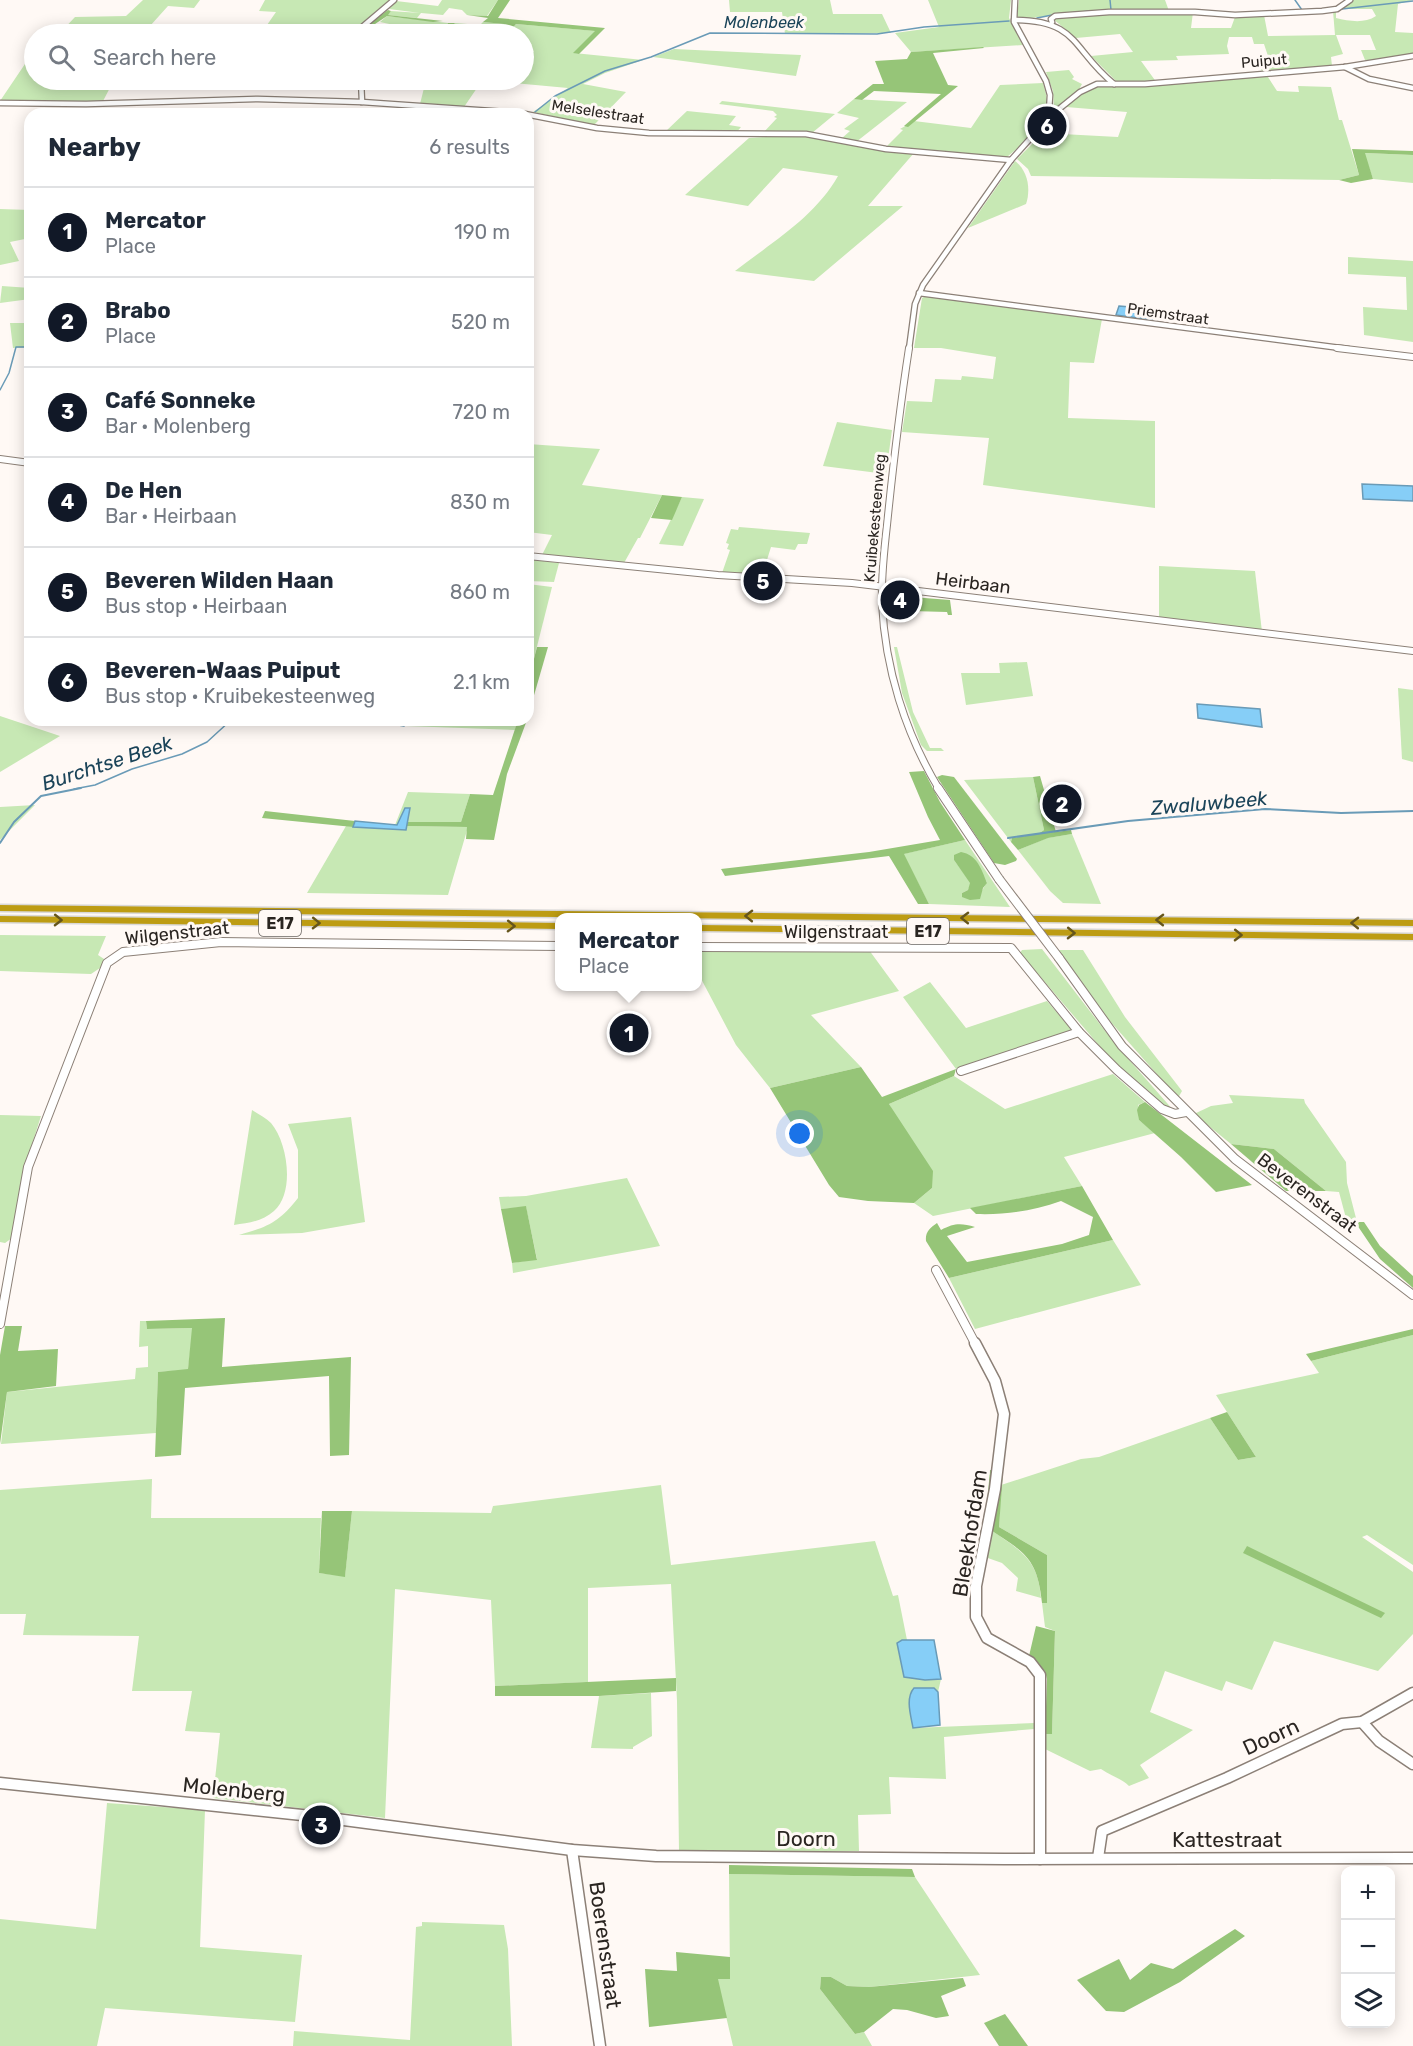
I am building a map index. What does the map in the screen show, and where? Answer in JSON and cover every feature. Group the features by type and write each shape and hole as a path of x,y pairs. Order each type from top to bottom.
{"highway":[{"name":"E17","path":"0,908 555,914"},
{"name":"E17","path":"702,915 1413,923"},
{"name":"E17","path":"0,919 555,926"},
{"name":"E17","path":"702,928 1413,937"},
{"path":"1335,936 1413,945"}],"street":[{"path":"366,24 394,0"},
{"path":"1015,0 1014,20 1046,81 1050,96 1049,112"},
{"path":"1014,20 1091,12 1195,12 1235,15 1322,11 1337,9 1350,0"},
{"path":"1052,22 1051,19 1055,16"},
{"path":"1034,19 1052,22 1067,34 1105,76 1116,84"},
{"name":"Puiput","path":"1116,84 1162,83 1345,67 1413,56"},
{"path":"1345,67 1369,79 1413,88"},
{"name":"Kruibekesteenweg","path":"1059,958 961,826 920,754 896,687 882,605 882,587 890,480 915,304 919,293 1011,160 1045,123 1049,112 1059,110 1080,92 1097,84 1105,76"},
{"path":"1097,84 1116,84"},
{"path":"361,90 362,102"},
{"name":"Melselestraat","path":"0,104 288,99 448,108"},
{"name":"Melselestraat","path":"534,116 597,128 649,133 806,134 886,149 1011,160"},
{"name":"Priemstraat","path":"919,293 997,301 1186,329 1413,357"},
{"path":"0,459 24,462"},
{"name":"Heirbaan","path":"534,556 718,575 852,583 1413,651"},
{"name":"Wilgenstraat","path":"0,1324 28,1167 107,963 113,958 123,952 221,942 555,946"},
{"name":"Wilgenstraat","path":"702,947 1011,948 1079,1032"},
{"name":"Beverenstraat","path":"1059,958 1122,1046 1235,1159 1413,1295"},
{"path":"961,1071 1079,1032 1117,1070 1162,1109 1175,1114 1186,1112"},
{"name":"Bleekhofdam","path":"936,1270 995,1381 1004,1414 995,1489 976,1586 976,1617 987,1638 1030,1662 1040,1676 1040,1859"},
{"name":"Doorn","path":"1098,1858 1102,1831 1227,1778 1342,1724 1362,1722 1413,1693"},
{"path":"1362,1722 1379,1741 1413,1764"},
{"name":"Molenberg","path":"0,1783 321,1817 572,1850"},
{"name":"Doorn","path":"572,1850 656,1856 1040,1859"},
{"name":"Boerenstraat","path":"572,1850 600,2046"},
{"name":"Kattestraat","path":"1040,1859 1413,1858"}],"green space":[{"path":"143,0 200,0 194,8 168,6 152,24 68,24 75,17 126,16"},
{"path":"265,0 392,0 364,24 268,24 276,12 259,11"},
{"path":"442,0 498,0 487,16 467,15 462,10 449,8 443,15 421,13 417,18 387,15 391,11 420,13 389,9 396,1 438,6"},
{"path":"498,0 510,0 498,18 605,28 579,54 573,53 595,31 534,24 483,22 488,18 467,15 488,16"},
{"path":"729,0 830,0 833,14 882,14 891,33 785,34 782,12 730,12"},
{"path":"928,0 1011,0 1009,18 1023,45 911,52 895,33 939,27"},
{"path":"1019,0 1165,0 1169,11 1081,12 1023,19 1017,16"},
{"path":"1352,0 1413,0 1398,4 1395,32 1413,33 1413,55 1373,62 1365,60 1361,50 1376,50 1370,35 1336,35 1343,54 1331,57 1332,66 1262,72 1258,57 1268,56 1264,44 1254,44 1252,37 1229,37 1227,46 1229,54 1176,56 1178,60 1141,61 1157,83 1118,83 1091,56 1133,52 1120,34 1076,38 1053,19 1073,15 1193,12 1191,28 1231,28 1235,17 1264,15 1268,36 1335,35 1333,11 1336,11 1336,18 1351,21 1367,20 1376,16 1372,9 1342,9"},
{"path":"388,10 391,11 388,15 443,21 433,22 387,16 375,24 369,24"},
{"path":"387,16 448,23 389,24 380,22"},
{"path":"483,22 505,24 481,24"},
{"path":"534,26 596,31 574,53 643,60 605,73 583,84 626,92 594,125 534,112 568,88 534,85"},
{"path":"983,47 933,53 948,85 958,86 908,127 904,126 941,94 874,91 862,100 854,99 873,84 884,84 875,61 907,59 911,52"},
{"path":"674,49 801,55 796,76 653,57"},
{"path":"24,65 24,90 109,90 102,103 0,101"},
{"path":"1069,70 1074,77 1072,79 1082,84 1071,99 1054,109 1053,91 1046,72"},
{"path":"1266,74 1277,91 1299,92 1298,86 1331,87 1339,120 1342,120 1359,175 1339,180 1031,176 1028,169 1017,159 1043,133 1118,137 1127,112 1066,107 1085,91 1101,85 1164,85"},
{"path":"1043,83 1047,101 1043,117 1033,133 1006,158 885,148 903,130 900,129 914,121 971,128 1000,85"},
{"path":"424,90 476,90 464,107 420,104"},
{"path":"854,99 907,102 856,142 841,139 850,131 844,129 859,118 837,113"},
{"path":"722,101 835,114 812,133 786,131 763,133 777,118 774,117 777,115 773,111 719,104"},
{"path":"687,111 736,116 729,125 741,127 735,134 665,132"},
{"path":"799,135 914,153 868,206 903,206 814,281 735,271 805,217 838,176 783,168 748,206 685,195 749,138"},
{"path":"1352,149 1413,151 1413,155 1365,153 1373,179 1351,183 1339,180 1359,175"},
{"path":"1364,153 1413,155 1413,183 1373,179"},
{"path":"1015,161 1026,175 1028,192 1026,204 968,228"},
{"path":"0,209 24,210 24,239 10,242 19,261 0,265"},
{"path":"1348,257 1413,261 1413,342 1364,335 1363,307 1407,310 1406,277 1348,274"},
{"path":"2,286 24,288 24,300 0,303"},
{"path":"926,296 1102,319 1094,363 1070,362 1068,418 1155,421 1155,508 983,485 989,438 902,432 907,401 932,402 935,379 961,380 962,376 993,379 996,357 941,348 914,348 922,298"},
{"path":"10,323 24,323 24,347 13,348"},
{"path":"837,422 892,430 886,474 823,466"},
{"path":"534,444 600,449 582,485 662,495 624,563 542,555 552,535 534,533"},
{"path":"662,495 682,497 672,520 651,518"},
{"path":"682,497 704,499 683,546 659,544"},
{"path":"739,527 810,533 807,544 798,544 795,550 771,547 762,576 722,573 730,550 727,549 729,544 726,543 731,529 738,530"},
{"path":"534,560 559,563 554,582 534,581"},
{"path":"1159,566 1255,571 1262,632 1159,619"},
{"path":"534,585 552,587 534,658"},
{"path":"912,597 950,600 952,615 948,615 947,612 911,611"},
{"path":"537,647 548,647 534,695 534,659"},
{"path":"894,647 897,647 913,712 930,748 941,748 944,751 927,751 921,745 902,693"},
{"path":"1027,662 1033,696 966,705 961,673 1000,673 999,663"},
{"path":"1398,688 1413,690 1413,762 1402,759"},
{"path":"0,716 24,724 24,726 60,736 0,772"},
{"path":"406,726 516,726 515,730"},
{"path":"516,726 525,726 507,774 494,840 466,839 467,827 406,826 406,822 461,822 470,794 493,795"},
{"path":"924,771 940,802 965,840 904,854 929,904 918,904 889,856 725,876 721,869 869,852 940,840 909,772"},
{"path":"942,775 954,777 1017,859 1016,861 1005,865 994,863 937,777"},
{"path":"1040,776 1056,832 1071,830 1072,834 1048,838 1018,850 1011,842 1012,838 1038,834 1044,830 1033,777"},
{"path":"1033,777 1044,830 1038,834 1012,838 1011,842 964,780"},
{"path":"408,792 470,794 461,822 406,822 410,808 395,825"},
{"path":"35,805 0,840 0,807"},
{"path":"265,811 355,821 353,827 262,818"},
{"path":"346,826 405,830 406,826 468,827 448,895 307,893"},
{"path":"1072,834 1101,904 1063,903 1050,891 1018,850 1047,838"},
{"path":"965,840 1010,907 929,904 903,854","holes":["954,860 987,882 980,894 962,893 968,890 971,883"]},
{"path":"961,852 975,859 985,877 987,883 980,899 970,900 962,897 962,893 968,890 970,883 954,860 954,855"},
{"path":"0,935 106,936 98,955 104,959 103,966 91,974 0,971"},
{"path":"702,948 869,950 899,991 811,1015 861,1067 770,1088 736,1045 702,981"},
{"path":"1042,949 1116,1045 1174,1111 1167,1110 1114,1063 1020,953 1022,950"},
{"path":"1059,950 1083,950 1125,1017 1182,1091 1178,1098 1109,1020"},
{"path":"930,982 966,1028 1047,1001 1072,1030 956,1069 903,997"},
{"path":"861,1067 882,1097 956,1069 954,1076 889,1104 933,1171 932,1188 914,1203 839,1197 829,1185 770,1088"},
{"path":"1113,1074 1145,1102 1138,1105 1139,1120 1155,1133 1064,1157 1082,1186 933,1216 914,1203 932,1188 889,1104 954,1076 1005,1109"},
{"path":"1229,1095 1304,1099 1346,1162 1347,1183 1357,1222 1347,1222 1339,1192 1326,1191 1274,1149 1231,1144 1194,1114 1211,1106 1233,1103"},
{"path":"1145,1102 1252,1185 1216,1192 1139,1120 1137,1110 1139,1105"},
{"path":"252,1110 269,1121 277,1132 285,1155 287,1181 281,1203 274,1211 260,1219 234,1225"},
{"path":"0,1115 41,1116 23,1173 12,1238 5,1243 0,1242"},
{"path":"351,1117 365,1222 302,1233 239,1235 272,1223 285,1213 298,1198 298,1150 288,1124"},
{"path":"1231,1144 1274,1149 1326,1191 1286,1191"},
{"path":"627,1178 660,1246 513,1273 512,1263 537,1259 526,1207 501,1209 499,1197 526,1196"},
{"path":"1082,1186 1113,1240 949,1278 926,1241 929,1230 937,1223 941,1230 958,1224 975,1227 947,1236 967,1262 1062,1244 1089,1235 1093,1217 1061,1201 1030,1210 998,1214 976,1214 970,1208"},
{"path":"526,1206 537,1260 512,1263 501,1209"},
{"path":"1355,1222 1364,1222 1380,1246 1413,1276 1413,1288 1380,1259"},
{"path":"1113,1240 1141,1285 975,1329 949,1278"},
{"path":"225,1318 222,1367 351,1357 349,1455 330,1456 329,1376 185,1388 181,1455 155,1457 158,1372 188,1369 192,1328 147,1329 146,1321"},
{"path":"140,1321 146,1321 147,1329 193,1328 188,1370 158,1372 156,1433 1,1444 7,1392 135,1379 136,1368 148,1367 148,1346 139,1347"},
{"path":"5,1326 22,1326 18,1351 58,1349 56,1386 7,1392 0,1444 0,1355"},
{"path":"1413,1329 1413,1335 1311,1361 1306,1354"},
{"path":"1413,1335 1413,1565 1367,1535 1362,1537 1413,1572 1413,1634 1378,1671 1274,1641 1252,1690 1226,1681 1222,1691 1165,1671 1150,1712 1193,1730 1140,1765 1149,1778 1129,1786 1101,1769 1090,1771 1045,1749 1045,1734 1052,1734 1055,1631 1045,1627 1042,1603 1047,1603 1047,1555 999,1527 1001,1485 1081,1459 1099,1457 1210,1418 1238,1460 1256,1457 1216,1395 1319,1373 1311,1361"},
{"path":"1227,1412 1256,1457 1238,1460 1210,1418"},
{"path":"990,1470 1003,1472 999,1527 1047,1555 1047,1603 1042,1603 1036,1574 1026,1556 985,1526"},
{"path":"152,1479 151,1518 321,1518 319,1573 345,1576 352,1511 491,1513 493,1506 661,1485 671,1565 875,1541 893,1596 898,1595 907,1640 902,1640 925,1680 941,1679 938,1692 933,1688 914,1688 913,1728 1034,1723 1034,1729 944,1737 946,1779 889,1777 891,1814 858,1815 859,1851 679,1851 677,1701 671,1584 588,1588 588,1682 495,1686 491,1600 395,1589 385,1818 213,1798 220,1733 185,1731 192,1691 132,1691 139,1636 23,1635 26,1614 0,1614 0,1490"},
{"path":"322,1511 352,1511 345,1577 319,1573"},
{"path":"991,1530 1019,1550 1032,1565 1041,1598 1016,1591 1018,1578 1002,1563 985,1557"},
{"path":"1247,1546 1385,1613 1381,1618 1243,1553"},
{"path":"1036,1626 1055,1631 1052,1734 1045,1734 1047,1679 1045,1671 1029,1656"},
{"path":"676,1678 676,1691 599,1696 495,1696 495,1686"},
{"path":"651,1693 652,1736 633,1749 591,1748 599,1696"},
{"path":"107,1803 205,1810 200,1947 302,1955 295,2022 105,2008 97,2046 0,2046 0,1919 96,1929"},
{"path":"729,1865 912,1869 915,1877 729,1874"},
{"path":"729,1874 915,1877 980,1975 869,1987 847,1986 831,1977 821,1977 820,1989 855,2034 864,2032 872,2046 733,2046 717,1978 730,1979"},
{"path":"422,1922 504,1925 508,1949 512,2046 293,2046 294,2031 410,2040 416,1927 422,1926"},
{"path":"1235,1929 1245,1936 1180,1982 1124,2012 1106,2011 1077,1980 1119,1959 1130,1980 1151,1963 1173,1969"},
{"path":"676,1952 730,1957 730,1979 718,1979 727,2018 649,2027 645,1969 677,1971"},
{"path":"821,1977 831,1977 847,1986 869,1987 963,1978 966,1986 941,1996 949,2016 936,2018 907,2010 893,2009 864,2032 855,2034 820,1989"},
{"path":"1005,2014 1028,2046 999,2046 984,2023"}],"water":[{"path":"1119,306 1154,309 1152,320 1116,315"},
{"path":"1362,484 1413,486 1413,501 1363,499"},
{"path":"1197,704 1260,709 1262,727 1198,718"},
{"path":"405,808 410,808 406,830 353,827 355,821 397,825"},
{"path":"902,1640 934,1640 941,1679 925,1680 904,1677 897,1643"},
{"path":"914,1688 934,1688 938,1692 940,1725 913,1728 909,1702"}],"waterway":[{"name":"Molenbeek","path":"1110,0 1111,10"},
{"name":"Molenbeek","path":"1295,0 1302,10"},
{"name":"Molenbeek","path":"1342,9 1413,1"},
{"name":"Molenbeek","path":"1070,13 1091,11"},
{"name":"Molenbeek","path":"1037,18 1052,15"},
{"name":"Molenbeek","path":"535,112 555,96 605,71 651,57 710,33 877,34 924,27 1009,21"},
{"name":"Molenbeek","path":"0,390 9,373 16,347 24,347"},
{"name":"Burchtse Beek","path":"74,789 95,785 132,769 182,754 207,742 224,726"},
{"name":"Burchtse Beek","path":"0,843 14,822 41,796 81,788"},
{"name":"Zwaluwbeek","path":"1008,838 1128,821 1265,809 1341,813 1413,811"}],"place":[{"name":"Beveren-Waas Puiput","path":"1047,126"},
{"name":"Beveren Wilden Haan","path":"763,581"},
{"name":"De Hen","path":"900,600"},
{"name":"Brabo","path":"1062,804"},
{"name":"Mercator","path":"629,1033"},
{"name":"Café Sonneke","path":"321,1825"}]}
